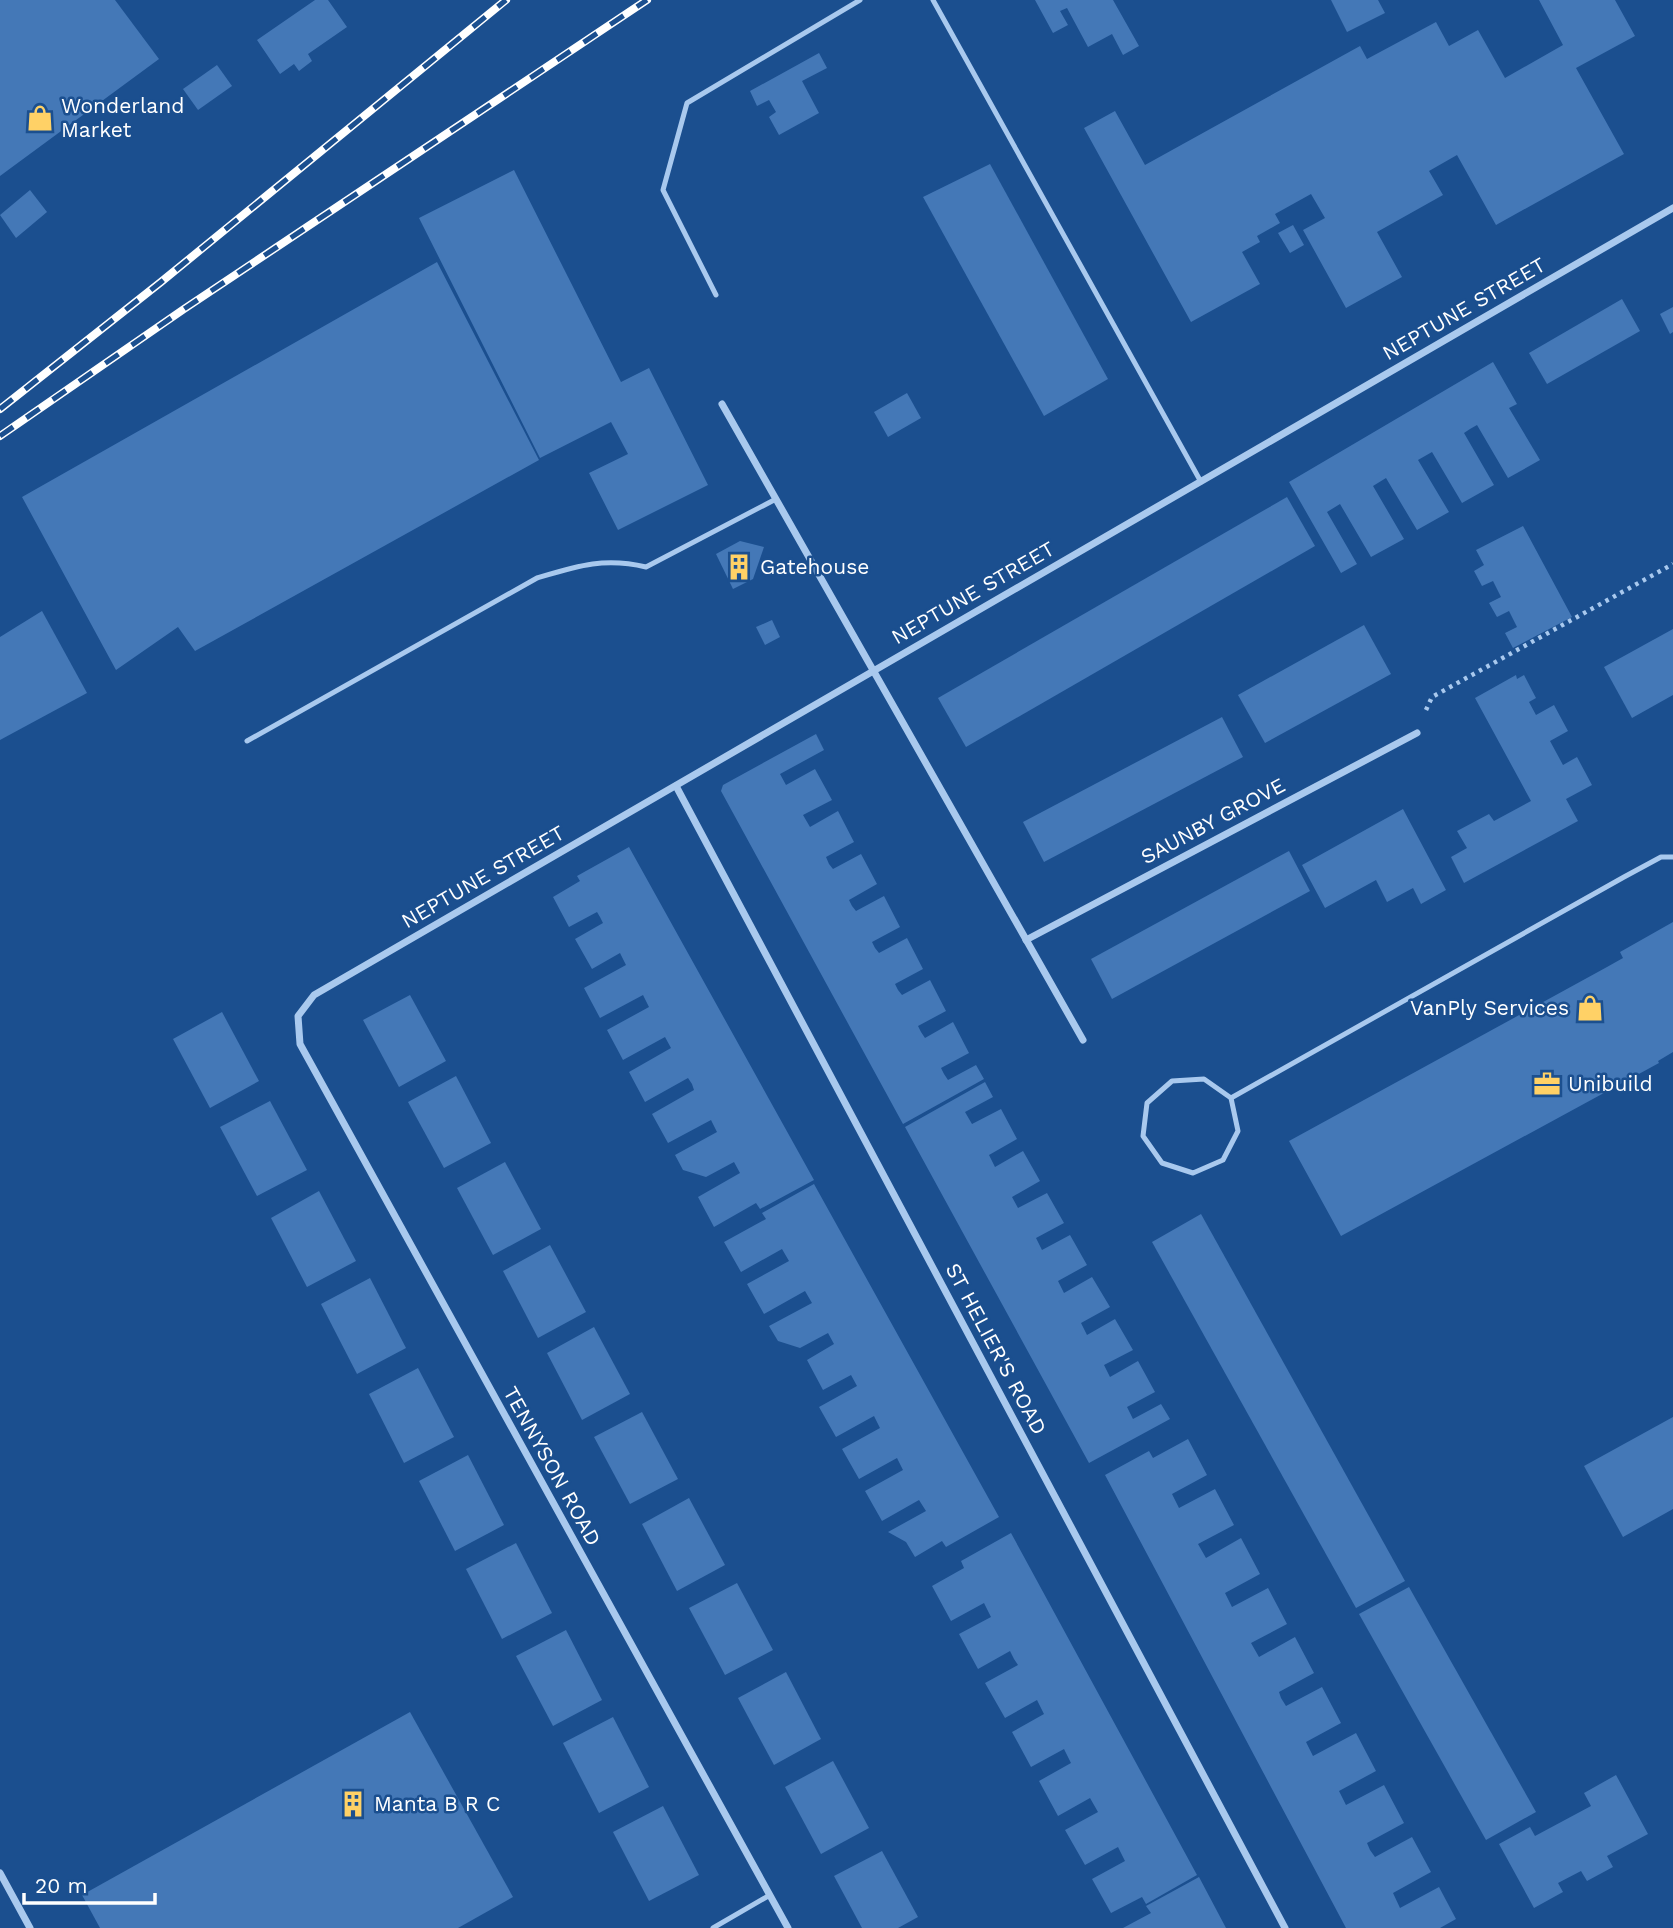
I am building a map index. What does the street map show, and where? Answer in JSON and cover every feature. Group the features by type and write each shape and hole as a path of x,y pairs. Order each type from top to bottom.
{"street":[{"name":"NEPTUNE STREET","path":"298,1016 314,995 1673,208"},
{"path":"722,404 1083,1040"},
{"name":"SAUNBY GROVE","path":"1026,940 1417,733"},
{"name":"ST HELIER'S ROAD","path":"676,786 1285,1928"},
{"name":"TENNYSON ROAD","path":"298,1016 300,1044 788,1928"},
{"path":"0,1873 30,1928"}],"lane":[{"path":"716,295 663,190 687,103 860,0"},
{"path":"933,0 1200,482"},
{"path":"247,741 537,578 588,563 621,561 646,567 776,499"},
{"path":"1231,1098 1624,877 1661,857 1673,857"},
{"path":"1204,1079 1231,1098 1238,1130 1223,1160 1193,1173 1162,1163 1143,1136 1147,1103 1172,1081 1204,1079"},
{"path":"713,1928 770,1895"}],"path":[{"path":"1417,733 1432,697 1673,564"}],"building":[{"name":"Wonderland Market","path":"0,0 115,0 159,59 0,176"},
{"path":"315,0 328,0 347,27 308,54 312,61 299,71 294,64 280,74 257,40"},
{"path":"1035,0 1113,0 1139,46 1123,55 1112,34 1088,47 1067,8 1060,11 1068,25 1053,33"},
{"path":"1331,0 1378,0 1385,13 1347,32"},
{"path":"1539,0 1615,0 1635,36 1576,68 1624,154 1496,225 1457,155 1429,171 1443,195 1377,232 1402,277 1346,308 1303,230 1325,218 1311,194 1275,214 1280,223 1257,236 1260,242 1242,252 1260,284 1191,322 1084,128 1115,111 1145,165 1360,46 1367,59 1436,22 1449,46 1478,30 1505,78 1563,45"},
{"path":"819,53 827,68 802,81 819,113 779,135 769,117 776,112 769,100 757,106 750,91"},
{"path":"217,65 232,86 198,110 183,89"},
{"path":"990,164 1108,379 1044,416 923,197"},
{"path":"514,170 621,382 649,368 708,485 618,530 589,473 628,454 611,422 540,458 419,218"},
{"path":"30,190 47,212 16,238 0,215"},
{"path":"1293,225 1304,245 1290,253 1278,233"},
{"path":"437,262 539,460 195,651 178,627 116,670 22,497"},
{"path":"1622,299 1640,331 1547,384 1529,353"},
{"path":"1673,307 1673,332 1670,334 1660,314"},
{"path":"1493,362 1517,404 1509,408 1540,460 1508,478 1477,425 1464,433 1494,485 1462,503 1432,452 1418,460 1449,512 1417,530 1386,478 1373,486 1404,539 1371,557 1340,504 1327,512 1357,564 1341,573 1289,482"},
{"path":"907,393 921,418 888,437 874,412"},
{"path":"1287,497 1315,546 966,747 938,698"},
{"path":"1523,526 1572,617 1513,648 1505,633 1517,627 1509,611 1497,617 1489,603 1501,597 1493,581 1482,586 1474,571 1484,565 1476,550"},
{"name":"Gatehouse","path":"740,541 764,547 753,579 733,589 716,554"},
{"path":"42,611 87,693 0,740 0,637"},
{"path":"772,620 780,637 765,645 756,627"},
{"path":"1364,625 1391,674 1265,743 1238,695"},
{"path":"1673,629 1673,695 1632,718 1604,667"},
{"path":"1516,675 1517,679 1524,675 1536,698 1529,702 1536,715 1554,705 1568,731 1550,741 1563,765 1577,757 1592,785 1566,799 1578,821 1464,883 1451,857 1467,848 1457,831 1489,814 1494,821 1531,801 1475,698"},
{"path":"1222,717 1243,757 1044,862 1023,822"},
{"path":"816,734 824,750 780,774 786,785 815,769 832,800 803,815 810,827 838,811 854,842 826,857 829,864 833,869 861,854 877,884 849,900 852,906 856,911 884,896 900,927 872,942 875,948 879,953 907,938 923,969 895,984 898,990 902,995 930,980 946,1011 918,1026 921,1032 925,1038 953,1022 969,1053 941,1068 944,1074 948,1080 976,1065 984,1079 903,1124 721,791 723,785"},
{"path":"1403,809 1446,890 1421,904 1413,888 1387,902 1376,880 1325,908 1302,865"},
{"path":"629,847 814,1180 760,1209 756,1203 714,1227 698,1197 740,1173 734,1162 706,1177 683,1170 675,1155 717,1132 711,1120 668,1143 652,1114 694,1090 692,1084 688,1078 645,1102 629,1072 671,1048 665,1037 623,1060 607,1030 649,1007 643,995 600,1018 584,988 626,965 620,953 592,969 575,939 603,923 600,917 597,912 569,927 553,897 580,881 577,876"},
{"path":"1289,851 1310,891 1112,999 1091,959"},
{"path":"1673,922 1673,1052 1658,1061 1659,1063 1341,1236 1289,1141 1623,958 1620,952"},
{"path":"410,995 446,1061 399,1087 363,1020"},
{"path":"222,1012 259,1081 210,1108 173,1039"},
{"path":"456,1076 491,1143 444,1168 408,1102"},
{"path":"985,1082 993,1097 965,1112 972,1124 1001,1109 1017,1139 989,1155 995,1167 1023,1151 1040,1181 1012,1197 1018,1208 1047,1193 1064,1223 1036,1238 1042,1250 1070,1235 1087,1265 1058,1281 1064,1293 1092,1277 1110,1307 1081,1323 1087,1335 1115,1319 1133,1350 1104,1365 1110,1377 1138,1361 1155,1392 1127,1407 1133,1419 1161,1404 1170,1419 1089,1463 905,1127"},
{"path":"270,1101 307,1170 257,1196 220,1127"},
{"path":"505,1162 541,1229 493,1255 457,1188"},
{"path":"814,1184 999,1517 946,1547 942,1541 915,1557 906,1542 888,1532 926,1511 919,1500 882,1521 865,1491 903,1470 897,1458 859,1479 842,1449 880,1428 874,1416 836,1437 819,1407 857,1386 851,1375 823,1390 807,1360 834,1344 828,1333 800,1348 778,1341 769,1326 812,1303 805,1291 764,1314 747,1284 789,1261 782,1249 741,1272 724,1242 766,1219 762,1213"},
{"path":"319,1191 356,1261 307,1287 271,1218"},
{"path":"1201,1214 1405,1581 1356,1608 1152,1242"},
{"path":"550,1245 586,1312 538,1338 503,1271"},
{"path":"370,1278 406,1348 357,1374 321,1304"},
{"path":"594,1327 630,1394 582,1420 547,1353"},
{"path":"418,1368 454,1437 404,1463 369,1394"},
{"path":"642,1412 678,1479 630,1504 594,1437"},
{"path":"1673,1417 1673,1509 1623,1537 1584,1466"},
{"path":"1188,1439 1207,1475 1172,1494 1179,1508 1215,1489 1234,1525 1198,1544 1206,1558 1241,1538 1260,1574 1225,1593 1232,1607 1268,1588 1287,1624 1251,1643 1259,1657 1295,1637 1314,1673 1279,1692 1281,1698 1286,1706 1322,1687 1341,1723 1306,1742 1313,1756 1356,1733 1376,1771 1339,1791 1346,1805 1384,1785 1404,1823 1367,1843 1375,1857 1412,1837 1431,1872 1393,1893 1400,1908 1439,1887 1456,1919 1440,1928 1346,1928 1105,1475 1149,1451 1153,1458"},
{"path":"468,1455 504,1525 455,1551 419,1481"},
{"path":"689,1498 725,1565 677,1591 642,1524"},
{"path":"1011,1533 1197,1875 1146,1904 1142,1897 1111,1913 1092,1879 1125,1861 1118,1847 1085,1865 1065,1830 1098,1812 1090,1798 1058,1816 1039,1781 1071,1763 1064,1749 1031,1767 1012,1732 1044,1714 1037,1700 1005,1718 985,1683 1018,1665 1010,1651 978,1669 959,1634 991,1617 984,1603 951,1621 932,1586 964,1568 961,1561"},
{"path":"516,1543 552,1613 502,1639 466,1569"},
{"path":"737,1583 773,1650 725,1675 689,1608"},
{"path":"1409,1587 1536,1812 1486,1840 1359,1614"},
{"path":"566,1630 602,1700 553,1726 516,1656"},
{"path":"786,1672 821,1739 774,1765 738,1698"},
{"name":"Manta B R C","path":"410,1712 513,1897 458,1928 100,1928 82,1895"},
{"path":"613,1717 649,1787 599,1813 563,1743"},
{"path":"833,1761 869,1828 821,1854 785,1787"},
{"path":"1616,1775 1648,1834 1607,1856 1613,1867 1587,1881 1581,1871 1558,1883 1563,1892 1534,1908 1499,1844 1530,1827 1535,1836 1591,1806 1584,1793"},
{"path":"663,1806 699,1875 649,1901 613,1832"},
{"path":"882,1851 918,1917 898,1928 862,1928 834,1876"},
{"path":"1199,1877 1226,1928 1123,1928 1151,1913 1146,1906"}],"railway":[{"path":"0,409 161,282 506,0"},
{"path":"0,436 184,309 647,0"}],"place":[{"name":"Wonderland Market","path":"40,118"},
{"name":"Gatehouse","path":"739,567"},
{"name":"VanPly Services","path":"1590,1008"},
{"name":"Unibuild","path":"1547,1084"},
{"name":"Manta B R C","path":"353,1804"}]}
